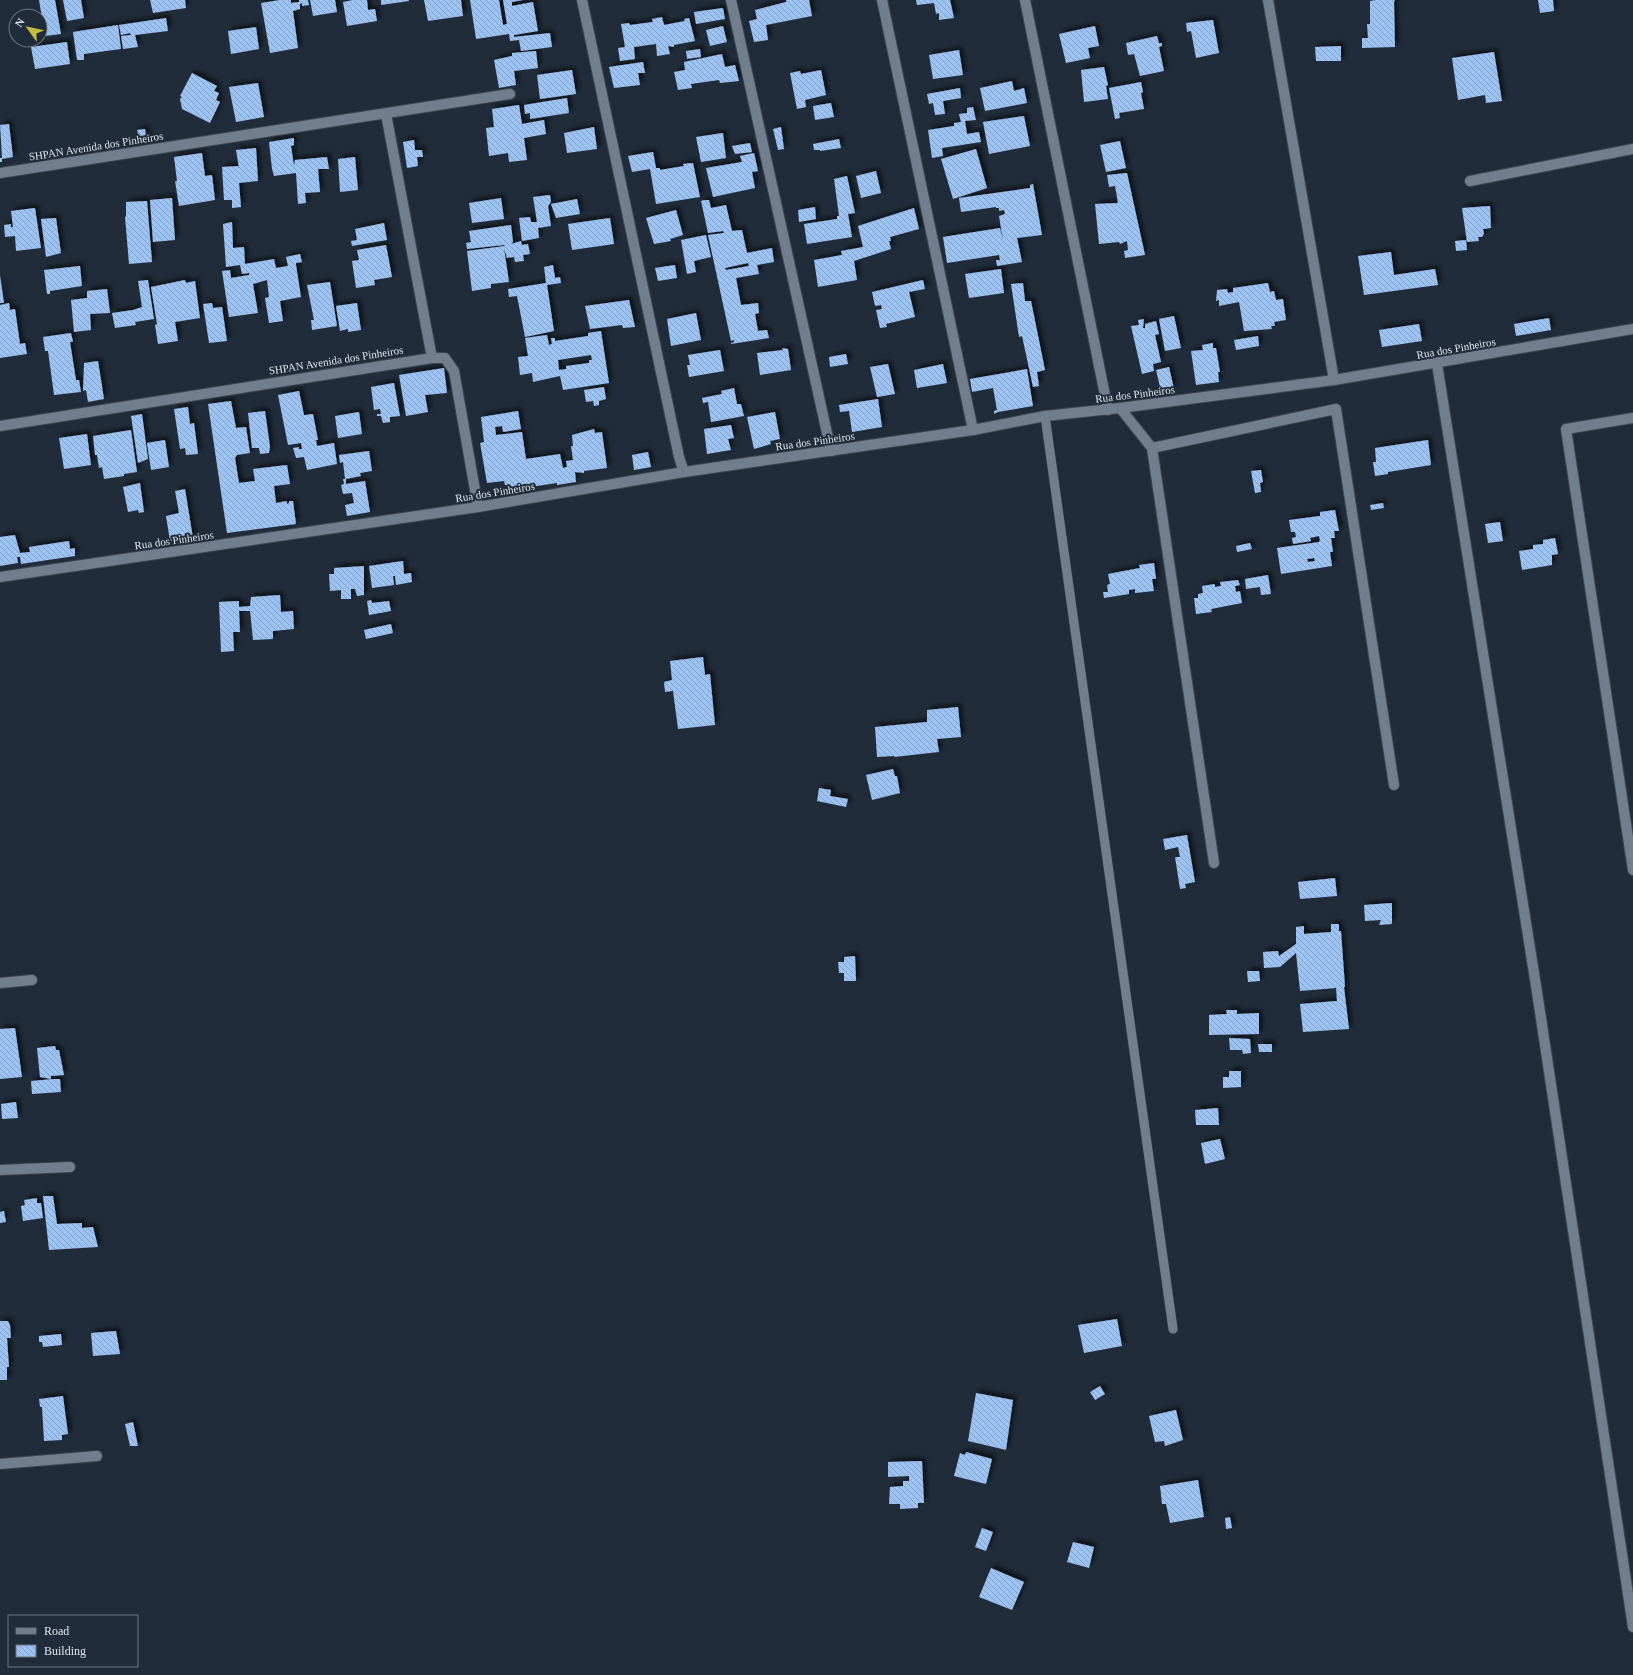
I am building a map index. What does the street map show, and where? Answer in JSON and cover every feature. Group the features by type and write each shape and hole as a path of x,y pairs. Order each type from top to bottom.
{"street":[{"path":"582,0 677,449 684,472"},
{"path":"731,0 831,451"},
{"path":"882,0 973,430"},
{"path":"1025,0 1108,410"},
{"path":"1268,0 1334,380"},
{"name":"SHPAN Avenida dos Pinheiros","path":"0,173 510,94"},
{"path":"386,114 432,358 445,358 454,371 478,507"},
{"path":"1470,181 1633,149"},
{"name":"Rua dos Pinheiros","path":"0,577 478,507 684,472 973,430 1045,416 1108,410 1334,380 1437,364 1633,329"},
{"name":"SHPAN Avenida dos Pinheiros","path":"0,426 432,358"},
{"path":"1437,364 1537,992 1633,1627"},
{"path":"1120,408 1152,448 1214,863"},
{"path":"1152,448 1336,409 1394,785"},
{"path":"1633,418 1566,429 1633,870"},
{"path":"0,983 32,980"},
{"path":"0,1170 70,1167"},
{"path":"0,1464 97,1456"}],"lane":[{"path":"1045,416 1173,1329"}],"building":[{"path":"39,0 55,0 61,34 48,36 48,8 40,8"},
{"path":"63,0 81,0 84,18 67,21"},
{"path":"150,0 185,0 186,8 153,13"},
{"path":"291,0 291,3 299,2 299,0 308,0 309,5 302,6 302,3 300,4 300,9 293,11 298,48 270,53 261,3"},
{"path":"310,0 335,0 337,12 313,16"},
{"path":"367,0 368,10 375,9 377,21 347,26 343,2"},
{"path":"381,0 409,0 409,1 381,5"},
{"path":"424,0 461,0 463,16 428,21"},
{"path":"470,0 499,0 503,25 507,24 503,0 523,0 512,2 512,6 533,2 538,31 514,35 514,37 550,33 552,47 521,51 519,40 510,41 509,34 476,39"},
{"path":"786,0 809,0 812,16 766,25 768,40 754,42 749,21 757,19 755,10 786,2"},
{"path":"916,0 950,0 954,18 939,20 939,13 936,14 934,3 917,5"},
{"path":"1395,0 1395,47 1362,48 1362,38 1368,38 1367,24 1370,24 1370,1"},
{"path":"1538,0 1553,0 1554,11 1540,13"},
{"path":"723,8 725,19 696,24 694,12"},
{"path":"662,17 664,25 685,21 684,19 689,18 695,41 674,45 674,47 668,46 670,54 657,56 656,44 634,47 635,59 620,61 618,48 625,47 621,24 629,23 630,25 653,22 652,19"},
{"path":"166,18 168,31 135,35 138,47 123,49 121,36 131,35 130,33 121,35 119,25"},
{"path":"1213,20 1219,53 1196,58 1191,31 1187,32 1186,23"},
{"path":"118,25 121,49 84,54 84,60 77,60 73,32"},
{"path":"723,26 727,42 710,46 706,30"},
{"path":"1095,26 1099,46 1088,48 1090,58 1066,63 1059,34"},
{"path":"256,27 259,49 231,54 228,31"},
{"path":"1157,36 1159,43 1162,43 1162,46 1159,47 1164,71 1140,76 1134,54 1128,55 1126,43"},
{"path":"67,42 70,64 35,69 31,48 48,48 48,45"},
{"path":"1341,46 1341,61 1316,61 1315,47"},
{"path":"700,49 701,57 687,59 686,51"},
{"path":"959,50 963,75 933,79 929,55"},
{"path":"536,51 538,68 514,71 516,85 499,88 494,60 512,56 512,53"},
{"path":"1494,52 1502,101 1486,103 1485,95 1458,100 1452,58"},
{"path":"722,54 725,67 735,65 739,81 720,83 719,80 691,84 692,88 678,90 674,72 685,70 684,62"},
{"path":"643,62 645,73 638,73 640,85 614,88 609,67"},
{"path":"1104,67 1108,85 1106,86 1108,99 1084,102 1081,70"},
{"path":"572,70 576,94 540,99 537,75"},
{"path":"821,70 826,95 805,100 806,107 797,109 790,73 800,71 801,74"},
{"path":"192,73 217,86 214,91 219,93 216,100 220,102 210,123 182,109 180,99 182,97 180,96"},
{"path":"1012,81 1014,91 1024,88 1027,103 985,111 980,88"},
{"path":"1141,82 1143,92 1141,93 1144,109 1119,113 1120,118 1115,119 1109,88"},
{"path":"258,83 264,117 236,122 229,87"},
{"path":"960,88 961,98 943,101 945,114 935,115 933,103 929,104 927,94"},
{"path":"567,98 569,113 530,119 530,113 525,114 524,105"},
{"path":"831,103 834,117 815,120 813,106"},
{"path":"519,105 522,124 544,120 546,134 524,138 527,160 509,162 508,153 489,156 486,128 494,127 492,109"},
{"path":"973,107 976,120 965,121 967,134 979,132 981,142 942,148 943,156 932,158 928,130 954,126 954,123 961,122 959,114 967,113 967,108"},
{"path":"1024,116 1030,146 989,154 983,122"},
{"path":"9,124 13,157 2,159 2,162 0,162 0,158 2,158 0,125"},
{"path":"594,127 597,149 567,153 564,133"},
{"path":"781,127 784,149 778,150 773,129"},
{"path":"145,129 147,141 140,142 137,130"},
{"path":"723,133 726,158 701,162 696,137"},
{"path":"294,138 294,145 291,146 294,166 295,160 327,157 329,169 318,169 320,192 305,193 306,203 298,204 296,173 274,176 269,142"},
{"path":"839,139 841,148 820,151 814,150 813,144"},
{"path":"414,140 415,150 422,150 423,157 417,157 418,166 407,168 403,142"},
{"path":"1120,141 1126,168 1106,172 1100,145"},
{"path":"750,143 752,152 735,154 732,146"},
{"path":"256,148 258,181 239,183 241,207 232,208 232,200 224,200 222,167 238,166 239,168 236,150"},
{"path":"976,149 987,188 953,199 941,159"},
{"path":"653,152 656,168 660,168 660,170 693,163 700,197 656,204 650,169 632,172 628,156"},
{"path":"202,153 205,176 212,175 215,200 179,206 175,181 177,181 174,157"},
{"path":"754,153 758,171 752,172 755,188 713,197 706,168 742,162 740,156"},
{"path":"355,157 358,190 340,192 338,159"},
{"path":"876,171 881,193 861,198 856,176"},
{"path":"1127,173 1145,255 1125,258 1124,251 1128,250 1127,241 1120,244 1119,242 1099,244 1095,204 1118,203 1115,186 1109,187 1107,175"},
{"path":"847,176 855,213 848,214 852,237 807,244 804,224 837,219 837,216 839,216 834,179"},
{"path":"1033,184 1042,235 1017,238 1022,262 997,266 996,260 1000,260 999,255 947,263 943,237 1000,228 1003,240 999,216 1005,214 1004,210 999,211 999,208 996,207 961,212 959,198 1030,188 1030,185"},
{"path":"550,195 551,202 548,206 551,226 538,228 539,238 522,241 519,218 530,217 531,222 537,222 533,197"},
{"path":"172,198 175,240 153,242 150,200"},
{"path":"501,198 504,219 472,223 469,203"},
{"path":"577,199 580,214 556,218 551,204"},
{"path":"709,200 711,208 726,205 732,231 742,230 747,253 772,248 774,262 757,265 759,274 736,278 741,305 758,303 759,313 755,314 758,331 767,330 769,338 731,344 734,340 731,341 708,235 724,233 723,231 708,233 701,201","holes":["748,263 749,266 726,270 725,268"]},
{"path":"147,201 152,262 129,264 125,217 126,202"},
{"path":"1490,206 1491,228 1483,229 1484,234 1482,237 1478,237 1479,241 1467,242 1462,208"},
{"path":"815,207 816,219 799,222 798,210"},
{"path":"35,208 41,248 16,251 15,236 5,237 4,225 11,224 11,227 13,227 11,211"},
{"path":"914,208 919,229 890,237 891,241 889,241 891,249 854,261 857,280 818,287 814,260 842,255 841,251 863,247 858,226"},
{"path":"676,210 683,235 670,239 671,241 654,244 646,218"},
{"path":"56,218 61,253 46,257 41,219"},
{"path":"610,218 614,244 572,250 568,224"},
{"path":"232,222 233,248 244,247 245,264 274,259 276,268 288,266 286,257 300,254 302,262 296,263 296,265 301,297 280,301 283,321 269,323 265,298 269,297 267,280 253,284 258,313 229,317 222,271 230,270 231,278 249,275 249,273 242,274 240,265 226,267 223,224"},
{"path":"384,223 387,240 352,246 351,241 357,240 355,229"},
{"path":"511,225 513,242 511,244 521,241 522,245 528,244 530,254 523,255 524,261 515,262 514,257 507,258 504,248 509,282 491,284 491,288 472,291 467,251 505,246 467,249 466,243 471,242 469,231"},
{"path":"706,235 711,257 694,261 696,272 687,274 681,240"},
{"path":"1466,240 1467,250 1456,251 1455,241"},
{"path":"386,245 392,277 374,280 375,285 356,288 352,261 359,260 357,250"},
{"path":"1391,252 1394,275 1435,269 1438,285 1364,295 1358,256"},
{"path":"553,265 555,278 560,277 561,283 547,285 554,331 525,337 517,296 509,297 508,289 546,283 544,267"},
{"path":"675,265 677,278 658,281 655,268"},
{"path":"80,266 82,286 50,291 50,294 47,294 44,270"},
{"path":"1001,269 1004,293 969,298 965,274"},
{"path":"0,275 4,303 0,303"},
{"path":"148,280 154,319 135,322 136,325 115,328 112,313 142,307 138,281"},
{"path":"185,280 186,283 195,281 200,318 175,322 178,341 158,344 155,325 157,324 151,287"},
{"path":"923,280 925,289 909,292 915,317 886,324 887,327 880,328 876,310 882,309 881,305 875,306 872,292"},
{"path":"330,282 337,326 312,330 311,320 314,320 307,285"},
{"path":"1023,283 1025,301 1031,301 1045,370 1037,372 1039,386 1033,387 1022,336 1019,337 1011,284"},
{"path":"1268,283 1270,292 1274,291 1276,300 1283,299 1286,320 1274,322 1275,326 1271,326 1272,329 1244,331 1239,302 1219,306 1219,300 1216,301 1217,290 1227,289 1228,293 1233,292 1233,288"},
{"path":"107,289 110,313 90,314 91,330 74,332 71,300 87,298 87,291"},
{"path":"629,300 635,327 623,328 622,325 590,329 585,306"},
{"path":"9,303 10,310 15,309 20,344 25,343 27,354 0,358 0,305"},
{"path":"212,303 213,308 222,307 227,341 209,343 203,304"},
{"path":"357,303 361,330 348,332 348,329 340,331 336,306"},
{"path":"696,313 701,340 671,346 667,319"},
{"path":"1174,316 1181,348 1165,351 1159,319"},
{"path":"1549,318 1551,330 1516,336 1514,324"},
{"path":"1144,319 1143,328 1145,328 1145,324 1156,321 1159,334 1155,335 1161,362 1153,364 1154,371 1142,374 1131,326 1139,325 1138,320"},
{"path":"1419,324 1422,341 1382,347 1379,330"},
{"path":"601,331 609,383 563,390 560,376 533,382 532,373 520,375 518,357 528,356 525,338 547,335 549,345 552,344 551,338 555,338 555,341 588,336 588,333","holes":["591,355 592,360 589,360 589,363 566,366 566,369 559,370 558,360"]},
{"path":"71,333 73,342 70,342 76,380 79,380 81,392 54,395 48,351 45,351 43,337"},
{"path":"1258,336 1259,346 1236,350 1234,340"},
{"path":"1213,343 1213,348 1216,348 1220,372 1218,372 1219,382 1196,385 1191,351 1203,350 1202,345"},
{"path":"782,348 788,349 791,370 760,375 757,353 783,350"},
{"path":"720,350 724,371 689,377 687,365 690,365 688,355"},
{"path":"846,354 848,364 830,367 829,357"},
{"path":"98,361 104,399 88,402 86,390 83,391 84,363"},
{"path":"888,364 895,394 877,397 870,367"},
{"path":"943,364 947,383 917,388 914,370"},
{"path":"1169,367 1174,389 1161,391 1156,370"},
{"path":"444,368 447,393 425,395 428,412 406,416 399,375"},
{"path":"1027,369 1033,406 994,414 994,411 997,410 993,388 972,392 970,379"},
{"path":"394,383 400,416 390,417 390,422 383,423 381,416 377,416 377,414 381,414 380,409 374,410 371,387"},
{"path":"604,387 606,399 599,401 599,405 594,406 593,401 586,402 584,390"},
{"path":"734,388 737,404 741,404 744,416 711,422 708,402 703,403 702,398 722,394 721,391"},
{"path":"299,391 304,415 297,416 313,414 318,440 316,440 317,446 334,443 337,464 307,470 304,457 296,458 293,448 299,447 299,449 302,449 301,443 288,445 278,395"},
{"path":"878,399 882,427 852,432 849,411 840,412 839,405"},
{"path":"231,401 236,428 246,427 250,453 237,455 235,458 239,483 255,481 253,469 287,465 290,484 274,486 276,503 287,501 287,504 289,501 293,501 296,524 227,533 208,404"},
{"path":"188,407 190,424 194,423 198,454 186,455 185,448 180,449 174,409"},
{"path":"265,411 270,447 269,453 260,454 259,448 252,448 248,413"},
{"path":"518,411 521,429 503,432 502,426 495,427 496,435 522,432 526,459 560,454 563,468 567,467 566,461 573,460 571,446 573,446 572,435 594,429 595,433 602,432 607,468 584,471 584,473 575,472 576,482 557,485 557,483 510,490 507,489 507,485 505,485 504,481 487,483 480,443 484,442 481,417"},
{"path":"359,412 362,434 338,438 335,416"},
{"path":"775,412 780,439 770,441 771,444 754,449 747,417"},
{"path":"142,414 148,459 138,463 131,416"},
{"path":"731,425 734,438 728,439 731,450 707,454 704,429"},
{"path":"131,430 137,472 124,474 124,476 104,479 102,467 99,468 97,455 95,455 93,436"},
{"path":"87,434 91,465 64,469 59,438"},
{"path":"165,440 169,467 151,470 147,443"},
{"path":"1428,440 1431,465 1388,472 1388,474 1375,476 1373,462 1376,462 1375,448"},
{"path":"369,451 372,471 360,473 361,476 346,479 346,484 365,481 370,512 347,516 345,505 354,503 352,493 343,494 341,485 344,484 343,479 345,479 343,462 340,463 339,455"},
{"path":"648,452 651,467 634,470 632,455"},
{"path":"1261,470 1263,482 1260,483 1261,492 1255,493 1251,471"},
{"path":"140,483 144,512 139,513 138,510 128,512 123,487"},
{"path":"185,489 193,538 170,541 166,516 179,513 175,491"},
{"path":"1383,503 1384,508 1371,510 1370,505"},
{"path":"1335,510 1339,531 1334,531 1335,538 1331,538 1333,552 1330,552 1332,566 1281,574 1277,548 1319,542 1320,540 1319,536 1310,538 1311,541 1293,544 1292,538 1296,537 1295,532 1291,532 1289,520 1320,516 1320,512","holes":["1314,558 1315,561 1308,562 1307,559"]},
{"path":"1500,522 1503,541 1488,543 1485,524"},
{"path":"15,535 20,553 30,552 29,547 69,541 70,549 75,548 75,556 21,564 20,557 17,557 18,563 0,566 0,537"},
{"path":"1555,538 1558,554 1552,555 1552,565 1522,570 1519,551 1533,549 1533,545 1543,544 1543,540"},
{"path":"1250,543 1252,549 1237,552 1236,546"},
{"path":"403,561 404,574 411,573 412,582 396,585 395,576 393,576 394,585 372,588 369,566"},
{"path":"1154,563 1156,579 1152,579 1154,591 1135,593 1135,589 1129,590 1129,594 1104,598 1103,592 1108,592 1107,585 1110,584 1108,574 1140,568 1139,565"},
{"path":"364,566 364,595 357,596 355,589 351,589 351,599 341,599 341,590 330,591 329,574 334,574 334,568"},
{"path":"1268,575 1271,594 1261,595 1260,587 1246,589 1245,579"},
{"path":"1238,580 1240,585 1235,586 1236,592 1240,591 1242,603 1211,609 1212,612 1196,614 1194,598 1198,598 1198,594 1203,593 1202,586 1215,584 1215,587 1221,586 1220,582"},
{"path":"280,595 281,612 293,611 294,629 273,631 273,639 253,640 250,611 239,611 240,632 233,632 234,651 221,652 219,602 239,601 239,607 250,606 251,597"},
{"path":"371,600 372,603 389,601 391,611 369,615 367,601"},
{"path":"391,624 393,633 366,639 364,630"},
{"path":"703,657 705,675 710,674 715,725 678,729 673,691 665,692 664,682 672,680 670,661"},
{"path":"958,707 961,737 937,739 939,752 894,757 877,757 875,727 927,722 927,710"},
{"path":"893,769 895,776 897,776 900,793 872,800 866,775"},
{"path":"819,788 831,790 830,796 848,799 846,807 817,801"},
{"path":"1187,835 1195,882 1185,884 1186,888 1180,889 1175,857 1180,857 1178,847 1165,850 1163,839"},
{"path":"1335,878 1337,896 1300,899 1298,882"},
{"path":"1392,903 1392,924 1379,925 1381,920 1365,921 1364,905"},
{"path":"1331,924 1339,924 1339,931 1341,931 1344,987 1349,1029 1303,1032 1300,1004 1337,1001 1336,988 1300,991 1296,953 1280,967 1264,968 1263,952 1278,951 1279,956 1296,944 1296,927 1304,926 1304,934 1331,932"},
{"path":"855,956 856,981 844,981 844,973 839,973 838,962 844,962 844,957"},
{"path":"1247,971 1259,971 1260,981 1248,982"},
{"path":"1226,1010 1237,1010 1237,1014 1259,1013 1259,1034 1209,1035 1209,1015 1227,1014"},
{"path":"15,1028 22,1077 0,1079 0,1029"},
{"path":"1229,1038 1250,1039 1251,1053 1243,1054 1242,1050 1230,1050"},
{"path":"1258,1044 1272,1044 1272,1052 1259,1052"},
{"path":"55,1046 56,1050 59,1050 64,1075 51,1076 51,1079 40,1077 37,1048"},
{"path":"1229,1071 1241,1071 1241,1087 1223,1088 1223,1077 1229,1077"},
{"path":"60,1079 61,1092 32,1094 31,1081"},
{"path":"16,1102 18,1118 2,1119 1,1104"},
{"path":"1218,1108 1219,1125 1196,1125 1195,1110"},
{"path":"1220,1139 1225,1159 1205,1164 1201,1143"},
{"path":"43,1196 53,1196 57,1224 82,1223 82,1228 93,1227 98,1247 49,1250"},
{"path":"37,1198 37,1203 41,1203 43,1218 23,1221 21,1206 25,1205 24,1200"},
{"path":"4,1211 6,1222 0,1223 0,1212"},
{"path":"1117,1319 1122,1346 1084,1353 1078,1325"},
{"path":"0,1321 8,1321 10,1325 11,1338 7,1338 9,1367 7,1367 7,1380 0,1380"},
{"path":"116,1331 120,1354 93,1356 91,1333"},
{"path":"61,1334 62,1345 43,1347 42,1342 39,1342 39,1336"},
{"path":"1100,1386 1105,1394 1095,1400 1090,1392"},
{"path":"976,1393 1013,1400 1006,1450 968,1441"},
{"path":"63,1396 68,1434 62,1435 62,1440 44,1441 42,1407 40,1407 39,1399"},
{"path":"1176,1410 1183,1440 1165,1446 1164,1441 1155,1442 1149,1416"},
{"path":"133,1422 138,1446 130,1446 125,1424"},
{"path":"966,1452 992,1459 986,1484 954,1476 960,1453 965,1455"},
{"path":"922,1461 924,1503 918,1503 918,1508 900,1509 900,1504 889,1504 890,1487 903,1486 903,1481 909,1481 909,1476 888,1477 888,1462"},
{"path":"1198,1480 1204,1517 1170,1523 1166,1504 1162,1504 1160,1486"},
{"path":"1230,1517 1232,1528 1226,1529 1225,1518"},
{"path":"982,1528 993,1532 986,1551 975,1547"},
{"path":"1073,1542 1094,1547 1089,1568 1067,1562"},
{"path":"991,1568 1024,1582 1012,1610 979,1597"}]}
